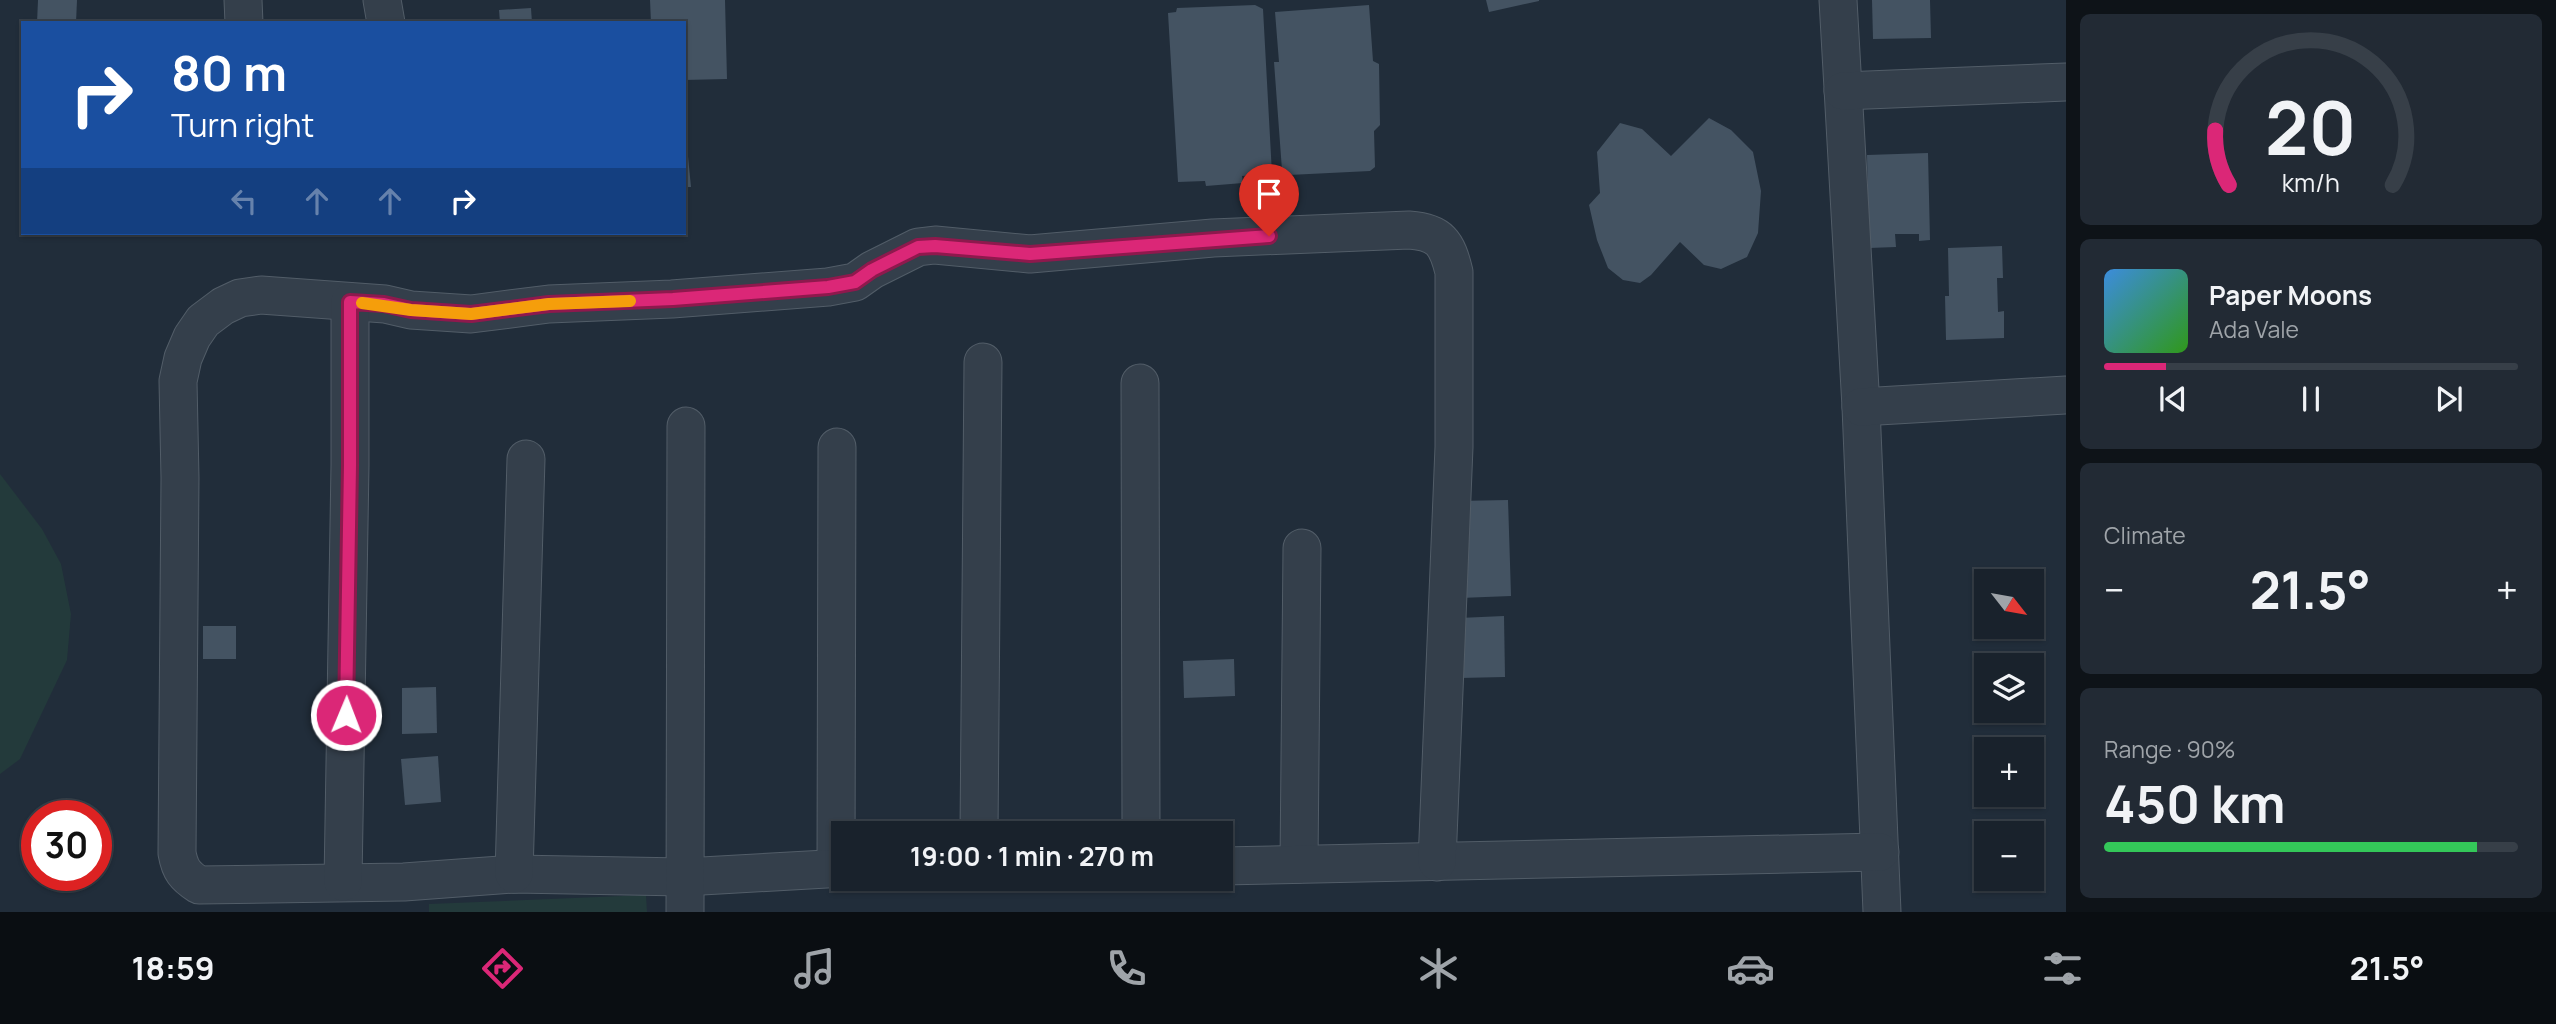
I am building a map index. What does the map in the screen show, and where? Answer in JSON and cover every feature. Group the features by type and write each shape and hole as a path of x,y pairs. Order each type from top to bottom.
{"street":[{"path":"243,0 244,21"},
{"path":"382,0 386,21"},
{"path":"1838,0 1861,407 1882,912"},
{"path":"1843,91 2066,82"},
{"path":"831,870 685,894 514,874 404,897 343,882 199,885 180,870 177,853 180,492 178,381 183,358 202,321 223,306 261,295 384,304 411,310 471,314 549,304 673,299 828,287 855,282 872,270 918,247 1030,254 1213,238 1428,231 1448,250 1454,272 1454,447 1437,862"},
{"path":"343,882 350,302"},
{"path":"979,821 983,362"},
{"path":"1140,383 1141,821"},
{"path":"1861,407 2066,395"},
{"path":"685,894 686,426"},
{"path":"837,447 840,821"},
{"path":"514,874 526,459"},
{"path":"1299,864 1302,548"},
{"path":"1233,866 1880,852"}],"green space":[{"path":"0,474 42,529 61,564 71,614 67,660 20,759 0,774"},
{"path":"646,895 647,912 429,912 429,904"}],"building":[{"path":"38,0 77,0 76,21 37,21"},
{"path":"650,0 725,0 727,79 686,80 686,21 651,21"},
{"path":"1486,0 1539,0 1539,1 1489,12"},
{"path":"1872,0 1930,0 1931,38 1873,39"},
{"path":"1255,5 1263,9 1272,174 1242,176 1243,183 1206,186 1205,181 1178,182 1168,13 1176,12 1177,8"},
{"path":"1369,5 1373,61 1379,64 1380,125 1374,131 1375,167 1370,171 1289,175 1282,170 1274,62 1279,62 1275,12"},
{"path":"531,8 532,21 500,21 499,10"},
{"path":"1709,118 1731,130 1753,152 1761,191 1758,233 1747,257 1721,269 1704,265 1680,242 1651,275 1640,283 1623,280 1608,268 1597,240 1589,205 1600,193 1597,152 1620,123 1642,129 1671,156"},
{"path":"686,136 691,187 686,187"},
{"path":"1928,153 1930,240 1919,241 1919,234 1895,234 1896,247 1869,248 1867,155"},
{"path":"2002,246 2003,278 1997,278 1998,312 2004,311 2004,338 1946,340 1948,248"},
{"path":"1508,500 1511,596 1460,598 1457,501"},
{"path":"1504,616 1505,677 1460,678 1459,618"},
{"path":"203,626 236,626 236,659 203,659"},
{"path":"1234,659 1235,696 1184,698 1183,661"},
{"path":"436,687 437,733 402,734 402,688"},
{"path":"438,756 441,802 405,805 401,759"}],"slow traffic":[{"path":"362,303 471,314 549,304 630,301"}],"route":[{"path":"346,715 350,302 471,314 549,304 673,299 828,287 855,282 872,270 918,247 1030,254 1213,238 1269,236"}]}
